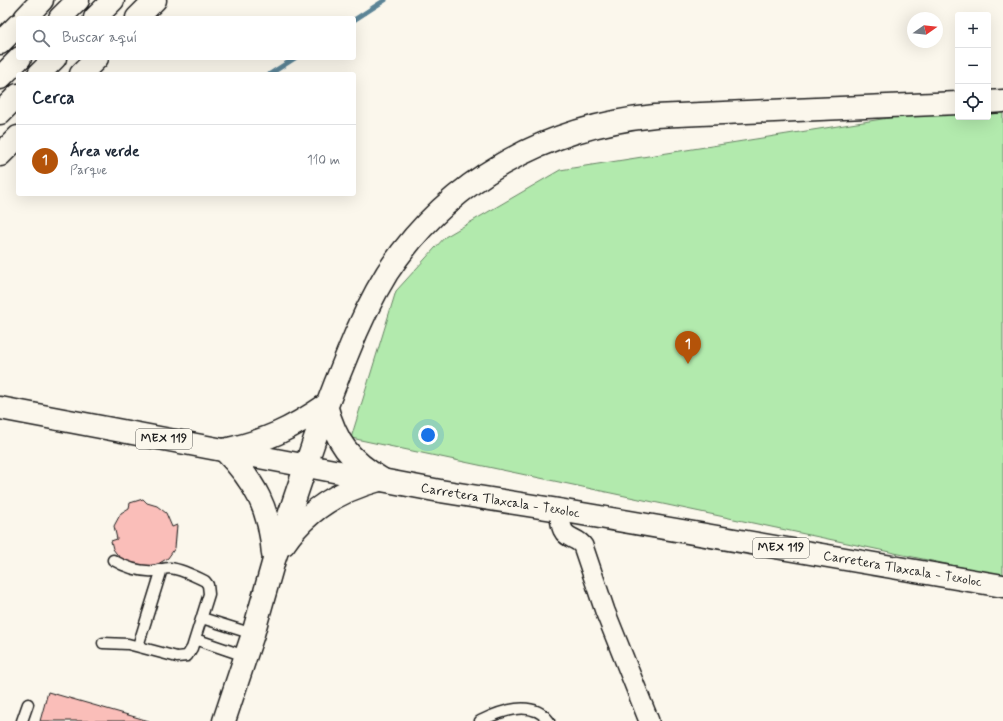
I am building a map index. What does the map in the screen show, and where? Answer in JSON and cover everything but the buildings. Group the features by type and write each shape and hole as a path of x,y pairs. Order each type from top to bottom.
{"main road":[{"path":"27,16 42,0"},
{"path":"62,16 78,0"},
{"path":"97,16 113,0"},
{"path":"139,16 155,0"},
{"path":"0,43 16,27"},
{"path":"0,78 18,60"},
{"path":"41,72 53,60"},
{"path":"83,72 95,60"},
{"path":"0,113 16,97"},
{"path":"991,102 1003,101"},
{"path":"224,721 253,634 274,560 326,404 360,323 387,274 406,247 442,209 474,182 508,160 533,148 559,137 596,126 633,118 955,103"},
{"path":"0,155 16,139"},
{"path":"0,392 70,413 104,427"},
{"path":"224,450 246,445 288,430 326,404"},
{"path":"326,404 331,424 351,457 366,470 383,480"},
{"name":"Carretera Tlaxcala - Texoloc","path":"0,408 440,491 1003,586"},
{"path":"224,450 251,482 261,500 268,520 274,560"},
{"path":"274,560 287,540 302,522 319,507 339,494 360,485 383,480"}],"street":[{"path":"559,510 564,533 578,540 583,546 605,611 649,721"}],"lane":[{"path":"103,643 117,642 138,646 177,657 186,656 190,653 209,594 208,585 205,581 174,569 169,568 155,571 134,569 112,560"},
{"path":"138,646 162,569"},
{"path":"202,618 253,634"},
{"path":"195,639 245,656"},
{"path":"22,721 28,704"},
{"path":"480,721 506,711 521,709 538,712 550,721"}],"green space":[{"path":"991,102 1003,104 1003,576 351,438 396,291 445,237 560,170 955,107 955,120 991,120"}],"waterway":[{"path":"356,19 385,0"},
{"path":"273,72 292,60"}],"place":[{"name":"Área verde","path":"688,364"}]}
